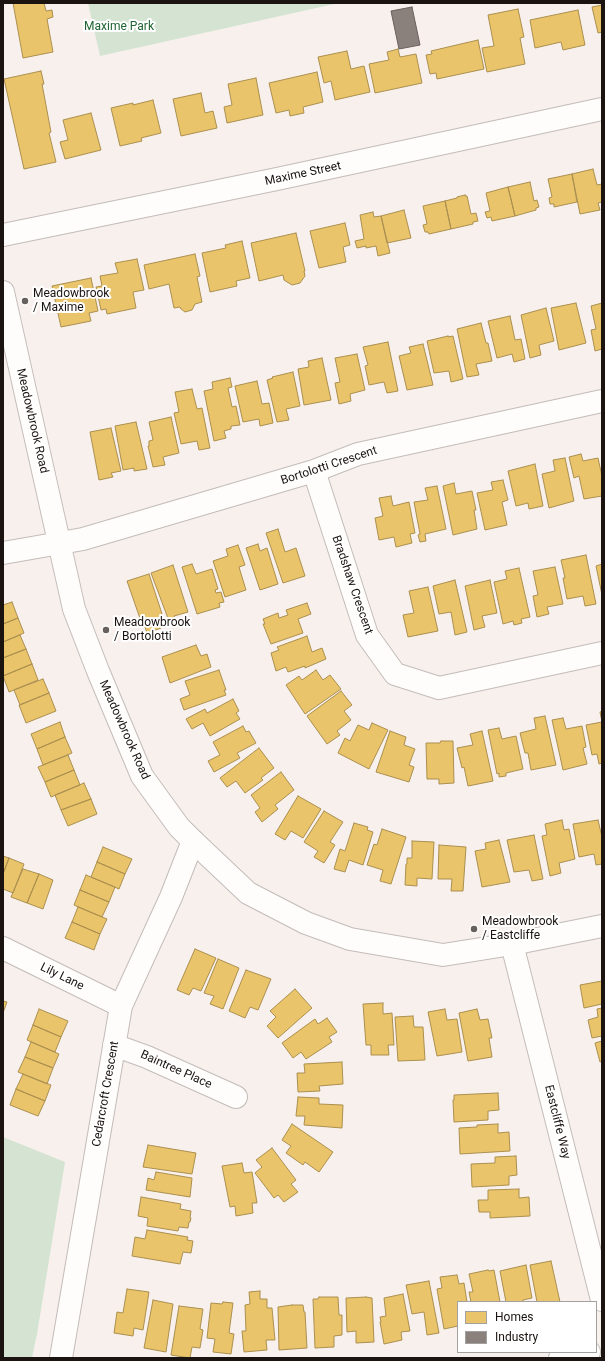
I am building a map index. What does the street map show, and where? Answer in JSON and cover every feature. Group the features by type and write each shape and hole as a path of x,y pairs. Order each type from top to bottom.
{"street":[{"name":"Maxime Street","path":"3,235 277,179 602,109"},
{"name":"Meadowbrook Road","path":"3,292 74,609 142,776 179,827 192,841 248,893 306,923 350,940 443,955 512,944 602,926"},
{"name":"Bortolotti Crescent","path":"59,544 83,539 314,471 358,454 602,401"},
{"name":"Bradshaw Crescent","path":"314,471 367,635 395,674 439,688 602,653"},
{"path":"3,553 59,544"},
{"name":"Cedarcroft Crescent","path":"61,1358 121,1006 171,897 192,841"},
{"name":"Eastcliffe Way","path":"512,944 602,1300"},
{"name":"Lily Lane","path":"3,948 121,1006"},
{"name":"Baintree Place","path":"114,1045 147,1057 236,1097"},
{"path":"560,1358 584,1353"}],"green space":[{"name":"Maxime Park","path":"88,3 339,3 100,56"},
{"path":"3,1137 65,1162 32,1358 3,1358"}],"building: Homes":[{"path":"13,3 44,3 46,11 52,10 53,17 47,19 53,52 23,58"},
{"path":"602,5 602,32 598,33 592,7"},
{"path":"518,9 524,37 520,38 525,64 487,72 482,48 494,46 488,15"},
{"path":"578,10 585,45 563,50 561,42 535,48 530,20"},
{"path":"478,40 484,69 437,79 436,73 430,74 426,55 432,54 431,51"},
{"path":"398,49 400,57 416,54 422,83 375,93 369,64 389,60 387,52"},
{"path":"347,51 351,69 364,66 370,92 335,100 331,81 324,83 318,57"},
{"path":"41,71 51,132 49,133 56,162 24,169 4,79"},
{"path":"317,72 323,102 303,107 304,113 290,116 289,110 276,113 269,83"},
{"path":"256,78 263,115 227,123 224,107 232,105 228,84"},
{"path":"201,93 205,113 213,111 217,128 181,136 173,99"},
{"path":"153,100 161,133 141,138 142,141 120,146 111,108"},
{"path":"91,113 101,150 65,159 60,142 68,140 63,120"},
{"path":"593,169 597,185 602,184 602,202 598,203 600,210 580,214 572,174"},
{"path":"572,174 577,202 554,207 554,204 550,204 549,198 552,197 548,179"},
{"path":"530,182 534,201 537,200 539,207 536,208 536,210 515,216 508,187"},
{"path":"508,187 515,216 492,221 491,217 487,218 485,212 490,211 486,193"},
{"path":"465,195 467,196 471,214 476,213 478,221 473,222 473,224 451,229 445,201"},
{"path":"445,201 451,229 429,234 428,232 425,232 423,225 427,224 423,206"},
{"path":"404,210 411,238 387,243 381,216"},
{"path":"373,212 374,217 381,216 390,253 378,256 376,246 357,248 355,241 364,239 360,215"},
{"path":"345,223 350,245 343,247 346,262 319,268 310,231"},
{"path":"296,233 305,271 305,276 300,283 292,285 284,280 283,275 259,281 251,243"},
{"path":"242,241 250,278 236,281 237,286 210,292 202,253 226,248 225,245"},
{"path":"195,254 200,276 197,277 202,302 195,304 192,310 185,312 180,307 174,308 169,284 149,289 144,265"},
{"path":"137,259 144,290 133,292 136,308 107,314 106,309 101,310 96,287 102,286 100,276 118,273 115,263"},
{"path":"91,278 98,311 89,313 91,321 61,327 52,286"},
{"path":"576,303 586,343 559,350 551,308"},
{"path":"602,303 602,349 595,351 591,330 596,329 591,306"},
{"path":"546,308 554,341 539,345 541,355 530,358 521,315"},
{"path":"510,316 515,340 521,339 525,359 514,362 512,354 497,358 488,321"},
{"path":"481,323 492,361 476,364 479,375 467,377 457,329"},
{"path":"453,336 463,379 451,382 449,371 434,373 427,341"},
{"path":"388,342 398,391 387,393 384,382 369,385 365,366 368,365 363,347"},
{"path":"423,344 433,385 407,390 399,356 411,353 409,347"},
{"path":"357,354 365,390 350,394 351,401 339,404 335,383 340,382 335,358"},
{"path":"322,358 331,400 304,405 298,369 309,367 308,361"},
{"path":"293,372 300,406 286,409 289,420 277,422 267,380 273,378 272,377"},
{"path":"230,378 232,387 228,388 232,407 236,406 240,425 231,426 231,429 224,431 226,438 214,441 204,391 213,389 212,382"},
{"path":"257,381 262,404 269,403 273,423 260,426 259,419 243,422 235,386"},
{"path":"192,389 197,409 202,408 210,448 199,450 197,441 181,444 174,413 179,412 175,392"},
{"path":"171,417 179,453 163,457 165,465 153,467 148,446 149,441 153,440 149,422"},
{"path":"136,422 147,469 134,471 134,468 123,470 115,426"},
{"path":"111,428 121,471 111,473 113,477 99,480 90,432"},
{"path":"581,454 583,461 598,458 602,476 602,496 584,499 579,476 574,478 569,457"},
{"path":"565,458 574,501 549,508 542,474 555,471 553,460"},
{"path":"535,464 543,506 529,509 528,503 516,506 508,471"},
{"path":"503,480 508,500 502,502 507,525 485,530 477,493 493,490 491,482"},
{"path":"454,483 456,494 472,491 476,510 474,510 477,529 453,535 443,486"},
{"path":"437,486 446,529 425,534 426,541 420,542 414,502 428,500 425,488"},
{"path":"391,496 393,506 409,502 415,533 410,534 412,543 396,547 394,537 379,540 375,518 383,516 379,498"},
{"path":"278,529 285,552 296,548 305,576 283,583 266,533"},
{"path":"258,544 260,551 267,548 278,584 260,590 246,548"},
{"path":"238,545 245,565 239,567 246,590 225,597 213,561 228,556 226,549"},
{"path":"586,555 596,604 585,606 583,596 567,599 563,578 565,578 561,560"},
{"path":"192,564 196,574 212,569 218,589 215,590 216,593 221,592 224,602 219,603 220,607 197,614 182,567"},
{"path":"602,564 602,595 596,566"},
{"path":"173,565 188,612 174,616 175,619 169,621 151,573"},
{"path":"555,567 563,604 547,607 549,614 537,617 533,596 538,595 533,571"},
{"path":"519,568 530,617 521,619 522,623 514,625 513,621 503,624 494,582 507,579 505,571"},
{"path":"149,574 164,620 158,622 161,628 147,633 145,627 143,627 127,581"},
{"path":"455,580 467,632 455,635 451,612 439,614 433,586"},
{"path":"490,580 497,613 482,616 485,627 474,630 465,586"},
{"path":"428,587 438,631 408,637 403,615 414,613 409,591"},
{"path":"12,602 18,618 3,624 3,605"},
{"path":"307,603 311,614 298,619 303,633 271,644 263,624 265,624 263,619 278,613 279,618 288,615 286,610"},
{"path":"18,618 24,633 3,642 3,624"},
{"path":"20,635 26,649 3,658 3,642"},
{"path":"307,636 312,652 322,648 326,659 305,668 305,666 288,672 286,667 276,671 271,653 279,650 277,647"},
{"path":"196,645 201,656 207,654 211,667 170,683 162,657"},
{"path":"26,649 32,664 3,676 3,658"},
{"path":"32,664 38,680 9,692 3,676"},
{"path":"219,670 226,690 224,690 226,695 184,710 180,699 190,695 185,681"},
{"path":"316,670 323,680 330,675 341,689 305,714 286,685 299,676 302,680"},
{"path":"43,679 49,693 20,705 14,690"},
{"path":"341,691 352,705 344,711 351,720 337,731 340,735 327,744 307,716"},
{"path":"49,693 56,711 26,723 19,705"},
{"path":"233,699 239,711 236,713 240,719 210,736 203,723 192,729 186,719 205,709 207,713"},
{"path":"602,711 602,722 600,712"},
{"path":"545,716 556,765 531,770 528,753 525,753 520,733 536,729 534,718"},
{"path":"563,718 566,729 582,726 586,747 583,748 587,764 563,770 552,720"},
{"path":"60,722 65,737 37,749 31,734"},
{"path":"602,722 602,763 599,764 597,754 592,755 586,725"},
{"path":"372,723 388,730 369,769 338,753 345,738 350,741 358,725 369,730"},
{"path":"243,726 246,732 249,731 256,743 237,753 240,758 214,772 208,761 220,755 213,742"},
{"path":"499,728 502,739 516,736 523,769 506,773 506,776 499,777 499,773 497,774 488,730"},
{"path":"390,731 406,737 404,745 415,749 409,765 414,767 409,782 376,772"},
{"path":"482,731 493,781 468,786 464,767 462,768 457,748 473,745 470,734"},
{"path":"65,737 72,753 43,765 37,749"},
{"path":"441,741 453,741 454,783 439,784 439,779 427,779 426,743 440,743"},
{"path":"259,748 274,768 261,778 263,780 245,793 236,781 227,787 220,778"},
{"path":"68,755 74,770 45,782 38,767"},
{"path":"74,770 80,785 51,797 45,782"},
{"path":"281,772 294,790 275,805 278,809 262,822 255,812 260,808 251,795"},
{"path":"84,783 91,799 61,810 55,795"},
{"path":"298,796 321,809 303,838 291,831 285,840 275,834"},
{"path":"91,799 97,814 68,826 61,810"},
{"path":"324,811 343,822 330,842 335,845 324,863 314,857 318,851 304,842"},
{"path":"562,820 564,830 569,829 575,859 559,863 561,873 550,876 542,836 547,835 545,824"},
{"path":"598,820 602,837 602,864 596,865 594,854 579,857 573,824"},
{"path":"354,823 368,827 367,830 373,832 363,865 349,860 345,872 334,869 340,849 345,851"},
{"path":"382,829 406,837 391,884 380,881 383,870 367,865 374,844 377,845"},
{"path":"534,835 543,879 532,881 529,870 514,872 507,840"},
{"path":"499,840 510,882 482,887 475,851 486,849 485,843"},
{"path":"412,841 434,842 432,879 417,878 417,886 405,885 407,858 412,858"},
{"path":"439,845 466,847 463,891 451,891 452,879 438,879"},
{"path":"103,847 132,859 125,874 97,862"},
{"path":"3,856 9,858 3,874"},
{"path":"9,858 24,864 13,893 3,889 3,874"},
{"path":"97,862 125,874 119,889 91,877"},
{"path":"23,869 39,874 27,903 11,897"},
{"path":"39,874 53,880 43,909 27,903"},
{"path":"86,875 115,887 109,902 80,890"},
{"path":"80,890 109,902 102,917 74,905"},
{"path":"78,907 107,919 100,934 72,922"},
{"path":"72,922 100,934 94,950 65,938"},
{"path":"195,949 216,958 201,991 193,988 189,995 177,990"},
{"path":"218,959 239,968 223,1009 210,1004 214,996 204,993"},
{"path":"246,970 271,979 258,1010 250,1007 245,1018 229,1011"},
{"path":"602,981 602,1004 584,1008 580,985"},
{"path":"295,989 312,1008 278,1038 267,1026 276,1017 270,1011"},
{"path":"3,1001 7,1002 3,1013"},
{"path":"383,1003 383,1014 392,1013 394,1045 388,1045 389,1055 371,1055 371,1045 366,1045 363,1004"},
{"path":"602,1008 602,1036 592,1038 588,1020 598,1017 597,1009"},
{"path":"39,1009 68,1021 61,1037 33,1025"},
{"path":"445,1009 447,1020 457,1019 462,1052 437,1056 428,1012"},
{"path":"477,1009 480,1020 488,1019 492,1038 489,1038 492,1057 468,1061 459,1013"},
{"path":"413,1016 414,1027 423,1027 425,1060 398,1061 395,1017"},
{"path":"327,1018 337,1032 329,1037 332,1042 306,1059 301,1052 293,1058 282,1043 315,1019 318,1024"},
{"path":"33,1025 61,1037 55,1052 27,1040"},
{"path":"602,1041 602,1061 600,1062 595,1043"},
{"path":"31,1042 59,1054 53,1068 25,1057"},
{"path":"25,1057 53,1068 47,1084 18,1072"},
{"path":"342,1062 343,1084 319,1086 320,1091 298,1092 297,1073 305,1073 304,1064"},
{"path":"23,1074 51,1085 45,1101 16,1089"},
{"path":"16,1089 45,1101 38,1116 10,1105"},
{"path":"498,1093 499,1110 488,1111 488,1120 454,1122 454,1095"},
{"path":"298,1097 319,1098 319,1104 343,1105 342,1128 304,1125 305,1116 296,1116"},
{"path":"292,1124 333,1152 319,1172 305,1162 303,1165 286,1153 291,1146 282,1140"},
{"path":"498,1124 498,1133 509,1132 510,1151 460,1154 459,1128"},
{"path":"148,1145 196,1153 192,1174 143,1167"},
{"path":"272,1148 296,1180 291,1184 298,1192 284,1202 278,1195 274,1198 255,1173 262,1167 256,1160"},
{"path":"516,1156 517,1175 509,1176 509,1185 472,1187 471,1164 495,1163 495,1157"},
{"path":"242,1163 244,1173 252,1172 257,1203 252,1203 253,1213 236,1216 235,1206 230,1207 222,1166"},
{"path":"156,1172 192,1178 190,1197 146,1190 148,1178 154,1180"},
{"path":"519,1189 519,1198 529,1197 530,1216 490,1218 490,1212 479,1212 478,1200 488,1200 488,1190"},
{"path":"141,1197 181,1204 180,1209 191,1211 191,1218 188,1228 179,1227 178,1231 147,1226 148,1218 138,1216"},
{"path":"147,1230 188,1237 187,1240 193,1241 191,1253 183,1252 180,1264 132,1256 135,1237 145,1239"},
{"path":"551,1261 560,1301 537,1301 530,1265"},
{"path":"526,1265 532,1298 523,1301 506,1301 500,1271"},
{"path":"494,1270 500,1301 471,1301 469,1292 473,1292 469,1274"},
{"path":"457,1275 459,1284 464,1283 467,1301 457,1301 457,1326 444,1329 437,1289 442,1288 440,1277"},
{"path":"429,1281 439,1333 427,1335 424,1312 412,1314 406,1285"},
{"path":"127,1289 149,1292 143,1330 134,1328 133,1336 114,1333 117,1312 123,1313"},
{"path":"260,1291 260,1299 267,1299 267,1308 272,1308 275,1340 266,1340 267,1350 244,1352 242,1331 246,1331 245,1305 250,1304 249,1292"},
{"path":"403,1294 410,1331 401,1332 402,1340 384,1344 380,1317 386,1316 384,1298"},
{"path":"319,1297 338,1297 339,1315 342,1315 342,1335 334,1336 334,1347 315,1348 313,1299 318,1299"},
{"path":"346,1298 372,1298 374,1342 356,1343 356,1331 347,1332"},
{"path":"153,1300 173,1304 166,1352 144,1348"},
{"path":"223,1302 233,1303 229,1333 234,1334 231,1354 213,1352 215,1339 207,1338 211,1303 222,1304"},
{"path":"303,1305 305,1312 307,1348 279,1350 278,1307"},
{"path":"179,1306 203,1309 200,1329 203,1330 200,1348 192,1347 190,1358 171,1355"}],"building: Industry":[{"path":"412,7 420,45 399,49 391,11"}],"place":[{"name":"Meadowbrook / Maxime","path":"25,301"},
{"name":"Meadowbrook / Bortolotti","path":"106,630"},
{"name":"Meadowbrook / Eastcliffe","path":"474,929"}]}
